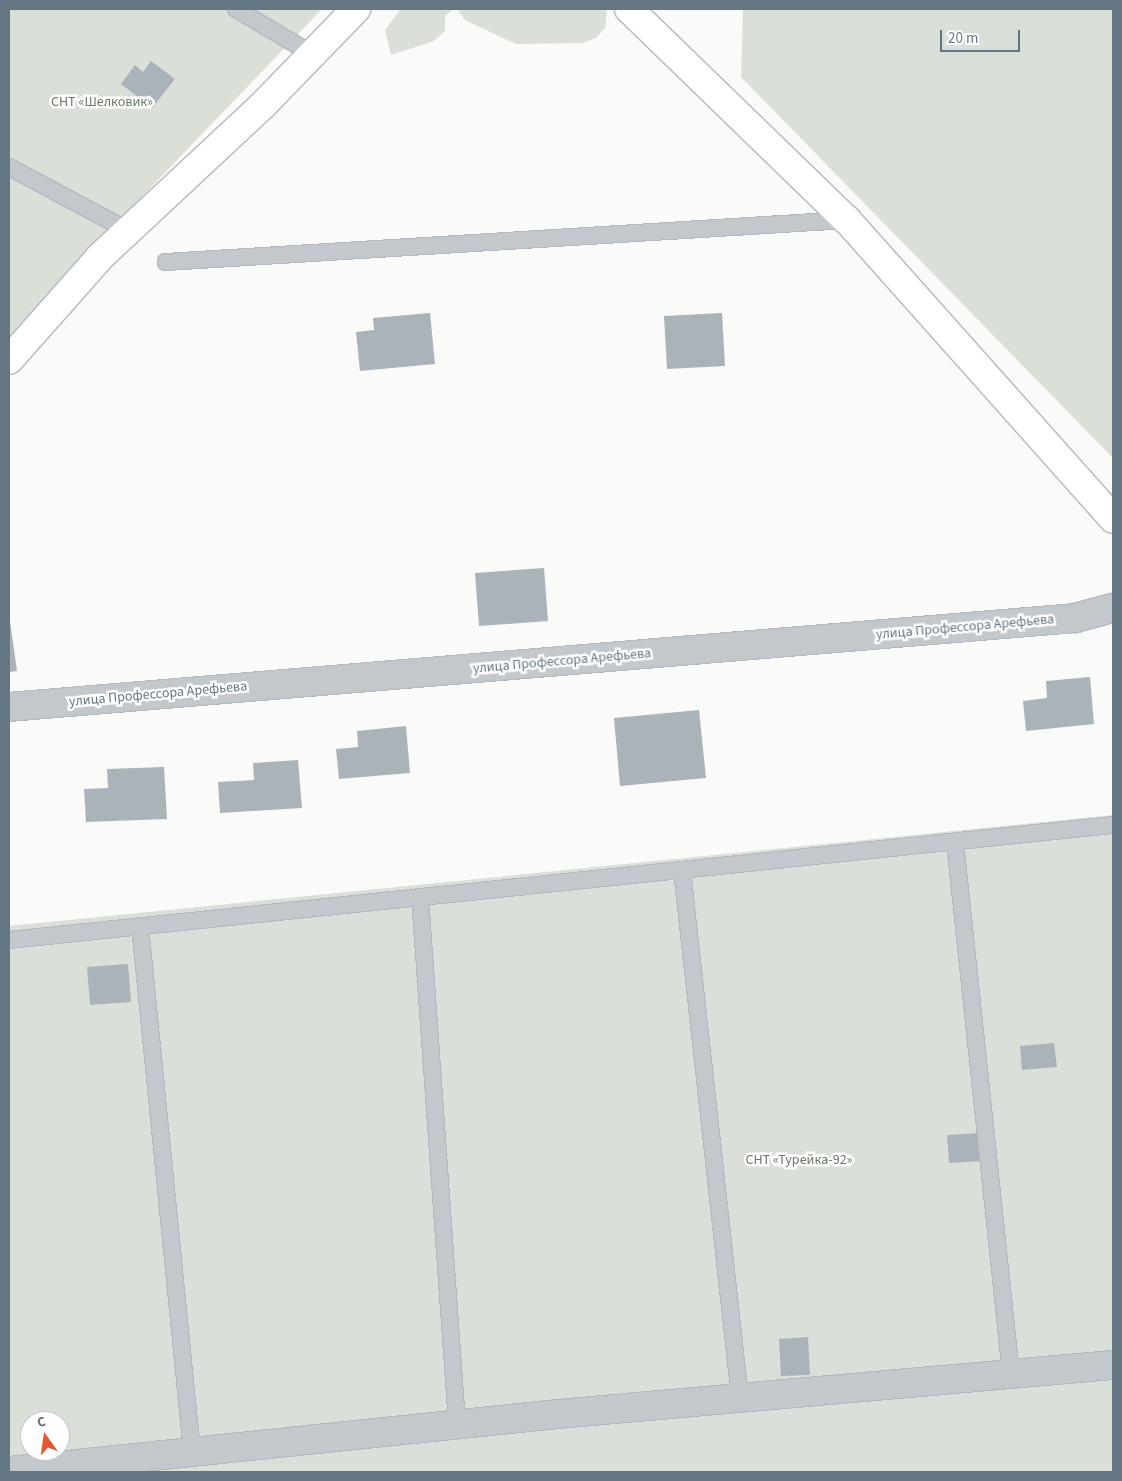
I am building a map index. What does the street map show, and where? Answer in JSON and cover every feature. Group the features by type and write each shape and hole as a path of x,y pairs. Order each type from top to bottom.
{"street":[{"path":"9,360 129,231 264,105 310,53 356,9"},
{"path":"629,9 847,220 1079,486 1113,519"},
{"name":"улица Профессора Арефьева","path":"9,706 1075,618 1113,608"},
{"path":"9,1471 458,1424 1113,1365"}],"lane":[{"path":"236,9 310,53"},
{"path":"9,166 129,231"},
{"path":"166,262 847,220"},
{"path":"9,940 1113,825"},
{"path":"955,842 1011,1374"},
{"path":"682,870 740,1398"},
{"path":"420,897 458,1424"},
{"path":"140,926 192,1452"}],"green space":[{"name":"СНТ «Шелковик»","path":"9,9 322,9 86,255 9,343"},
{"path":"401,9 454,9 445,16 445,31 434,41 391,55 385,30"},
{"path":"457,9 606,9 607,12 605,28 596,38 583,43 516,44 465,20"},
{"path":"743,9 1113,9 1113,458 741,77"},
{"name":"СНТ «Турейка-92»","path":"1113,815 1113,1472 9,1472 9,926"}],"building":[{"path":"151,61 175,79 152,108 121,84 135,65 143,72"},
{"path":"430,313 435,364 360,371 356,332 374,330 373,318"},
{"path":"722,313 725,366 667,369 664,316"},
{"path":"544,568 548,621 479,626 475,573"},
{"path":"9,614 17,671 9,672"},
{"path":"1090,677 1094,724 1026,731 1023,701 1047,698 1046,681"},
{"path":"699,710 706,778 620,786 614,718"},
{"path":"406,726 410,773 339,779 336,749 358,747 357,731"},
{"path":"298,760 302,808 220,813 218,782 254,780 253,763"},
{"path":"164,767 167,819 86,822 84,789 108,788 107,769"},
{"path":"128,964 131,1002 90,1005 87,967"},
{"path":"1054,1043 1057,1067 1022,1070 1020,1046"},
{"path":"981,1133 982,1161 949,1163 947,1135"},
{"path":"808,1337 810,1375 781,1376 779,1339"}]}
